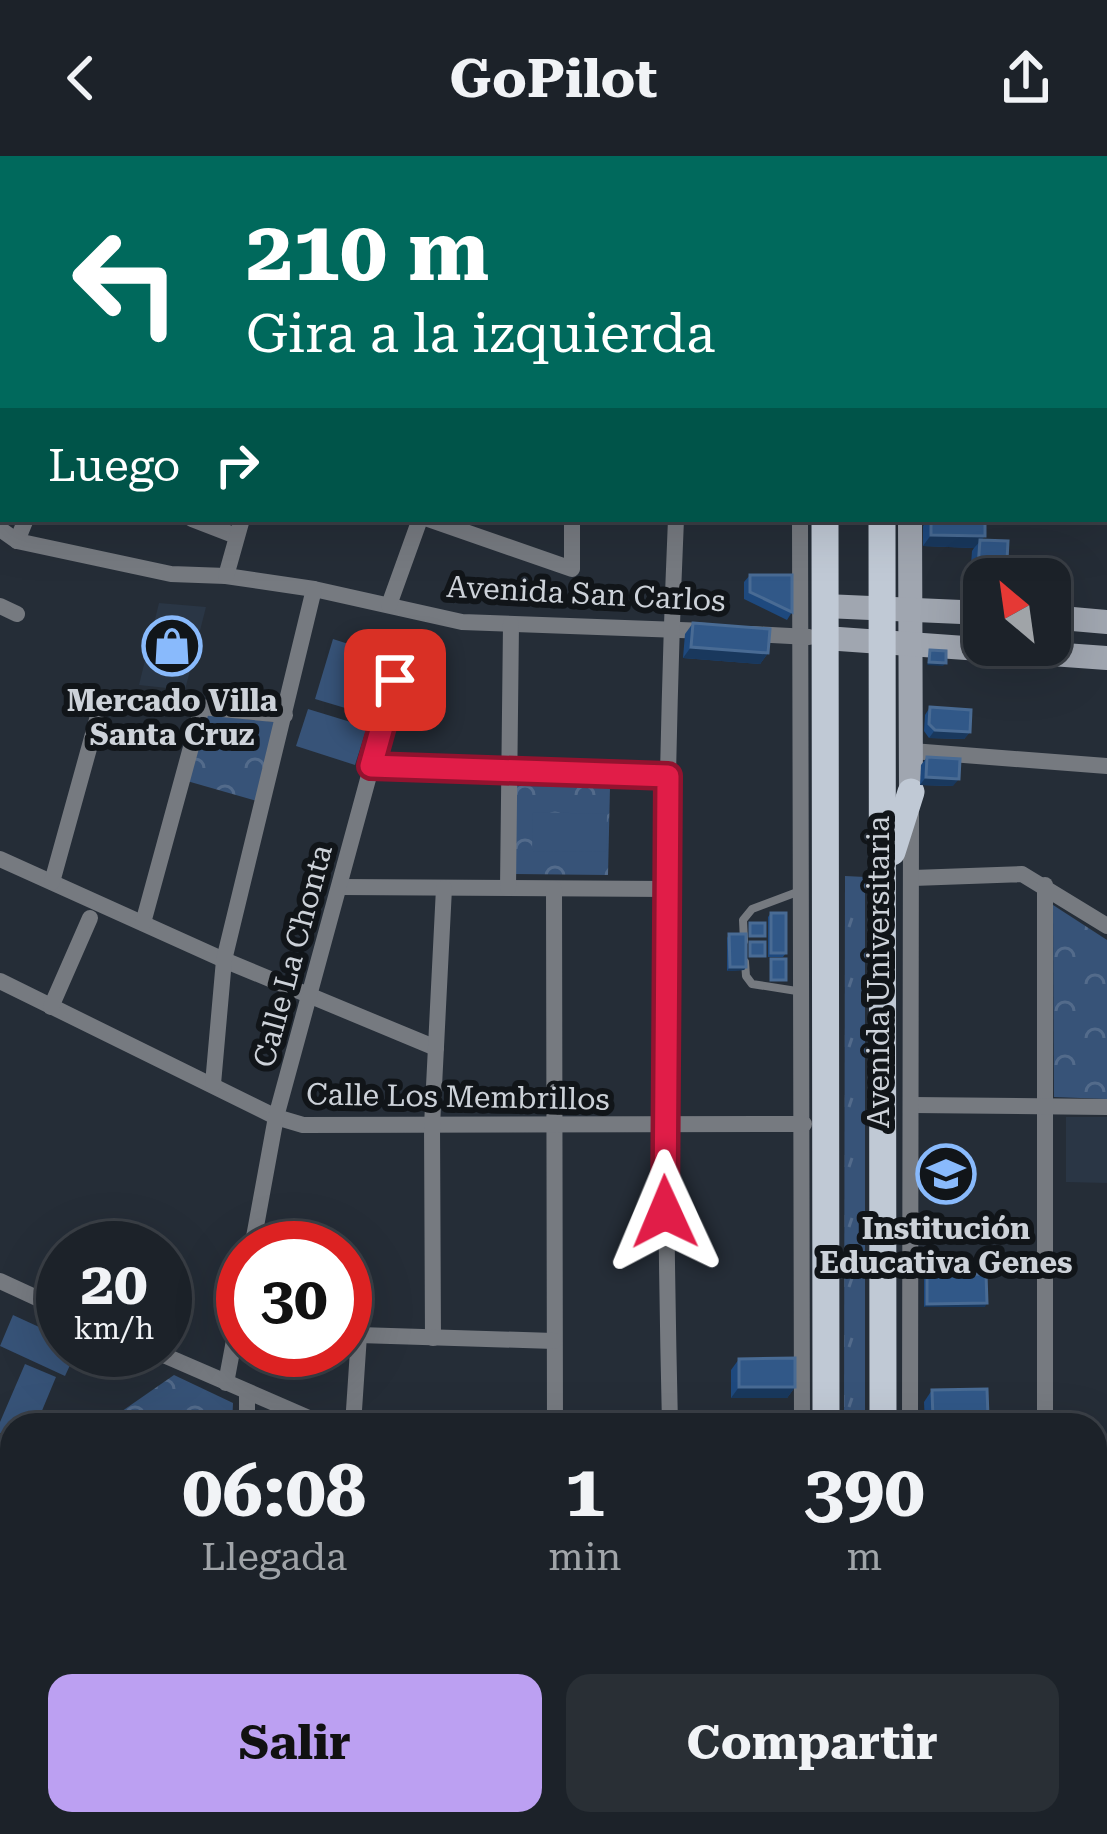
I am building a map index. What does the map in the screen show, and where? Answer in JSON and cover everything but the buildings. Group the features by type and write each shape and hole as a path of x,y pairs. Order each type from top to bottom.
{"main road":[{"name":"Avenida Universitaria","path":"825,522 826,1413"},
{"name":"Avenida Universitaria","path":"882,522 888,607 876,641 884,879 883,1413"},
{"path":"884,879 911,792"}],"street":[{"path":"17,541 25,522"},
{"path":"389,605 423,522"},
{"path":"433,522 572,569 572,522"},
{"path":"670,1413 664,1127 676,522"},
{"name":"Avenida Universitaria","path":"801,522 826,602"},
{"name":"Avenida Universitaria","path":"909,522 888,607 911,644 910,1413"},
{"path":"226,576 239,527"},
{"name":"Avenida San Carlos","path":"0,530 17,541 171,574 226,576 314,589 462,622 671,629 826,643 876,641 1107,658"},
{"path":"213,1084 224,960 314,589"},
{"path":"826,602 963,612"},
{"path":"1071,619 1107,622"},
{"path":"508,888 511,624"},
{"name":"Avenida Universitaria","path":"802,1413 802,890 826,643"},
{"name":"Calle La Chonta","path":"256,1221 276,1117 395,680"},
{"path":"52,882 103,698 285,715"},
{"path":"143,923 202,707"},
{"path":"912,751 1107,766"},
{"path":"371,766 668,776"},
{"path":"0,859 436,1048"},
{"path":"913,878 1022,874 1107,926"},
{"path":"1045,885 1045,1413"},
{"path":"340,887 667,889"},
{"path":"433,1338 432,1126 444,888"},
{"path":"554,889 554,1413"},
{"path":"51,1007 90,918"},
{"name":"Calle Los Membrillos","path":"0,981 276,1117 303,1125 804,1124"},
{"path":"913,1105 1107,1107"},
{"path":"0,1281 36,1298"},
{"path":"353,1413 359,1335 554,1341"},
{"path":"192,1368 297,1413"},
{"path":"226,1383 227,1377"},
{"path":"247,1413 248,1392"}],"lane":[{"path":"870,574 888,607"},
{"path":"871,1070 876,641"},
{"path":"802,890 752,909 743,920 746,976 752,984 804,992"}],"shaded area":[{"name":"Mercado Villa Santa Cruz","path":"159,603 206,607 185,690 139,685"},
{"path":"1066,1117 1107,1117 1107,1183 1066,1182"}],"green space":[{"path":"333,639 370,651 352,710 315,699"},
{"path":"308,709 367,727 355,765 296,746"},
{"path":"204,715 276,722 257,801 187,781"},
{"path":"516,786 610,787 608,875 515,874"},
{"path":"533,812 607,814 606,852 532,851"},
{"path":"845,876 865,877 865,1413 844,1413"},
{"path":"1053,905 1107,940 1107,1099 1054,1097"},
{"path":"13,1315 36,1326 36,1363 0,1346"},
{"path":"25,1364 36,1369 36,1377 56,1377 41,1413 4,1413"},
{"path":"171,1377 178,1377 233,1403 233,1413 119,1413"}],"place":[{"name":"Mercado Villa Santa Cruz","path":"172,646"},
{"name":"Institución Educativa Genes","path":"946,1174"}],"route":[{"path":"395,680 371,766 668,776 665,1212"}]}
